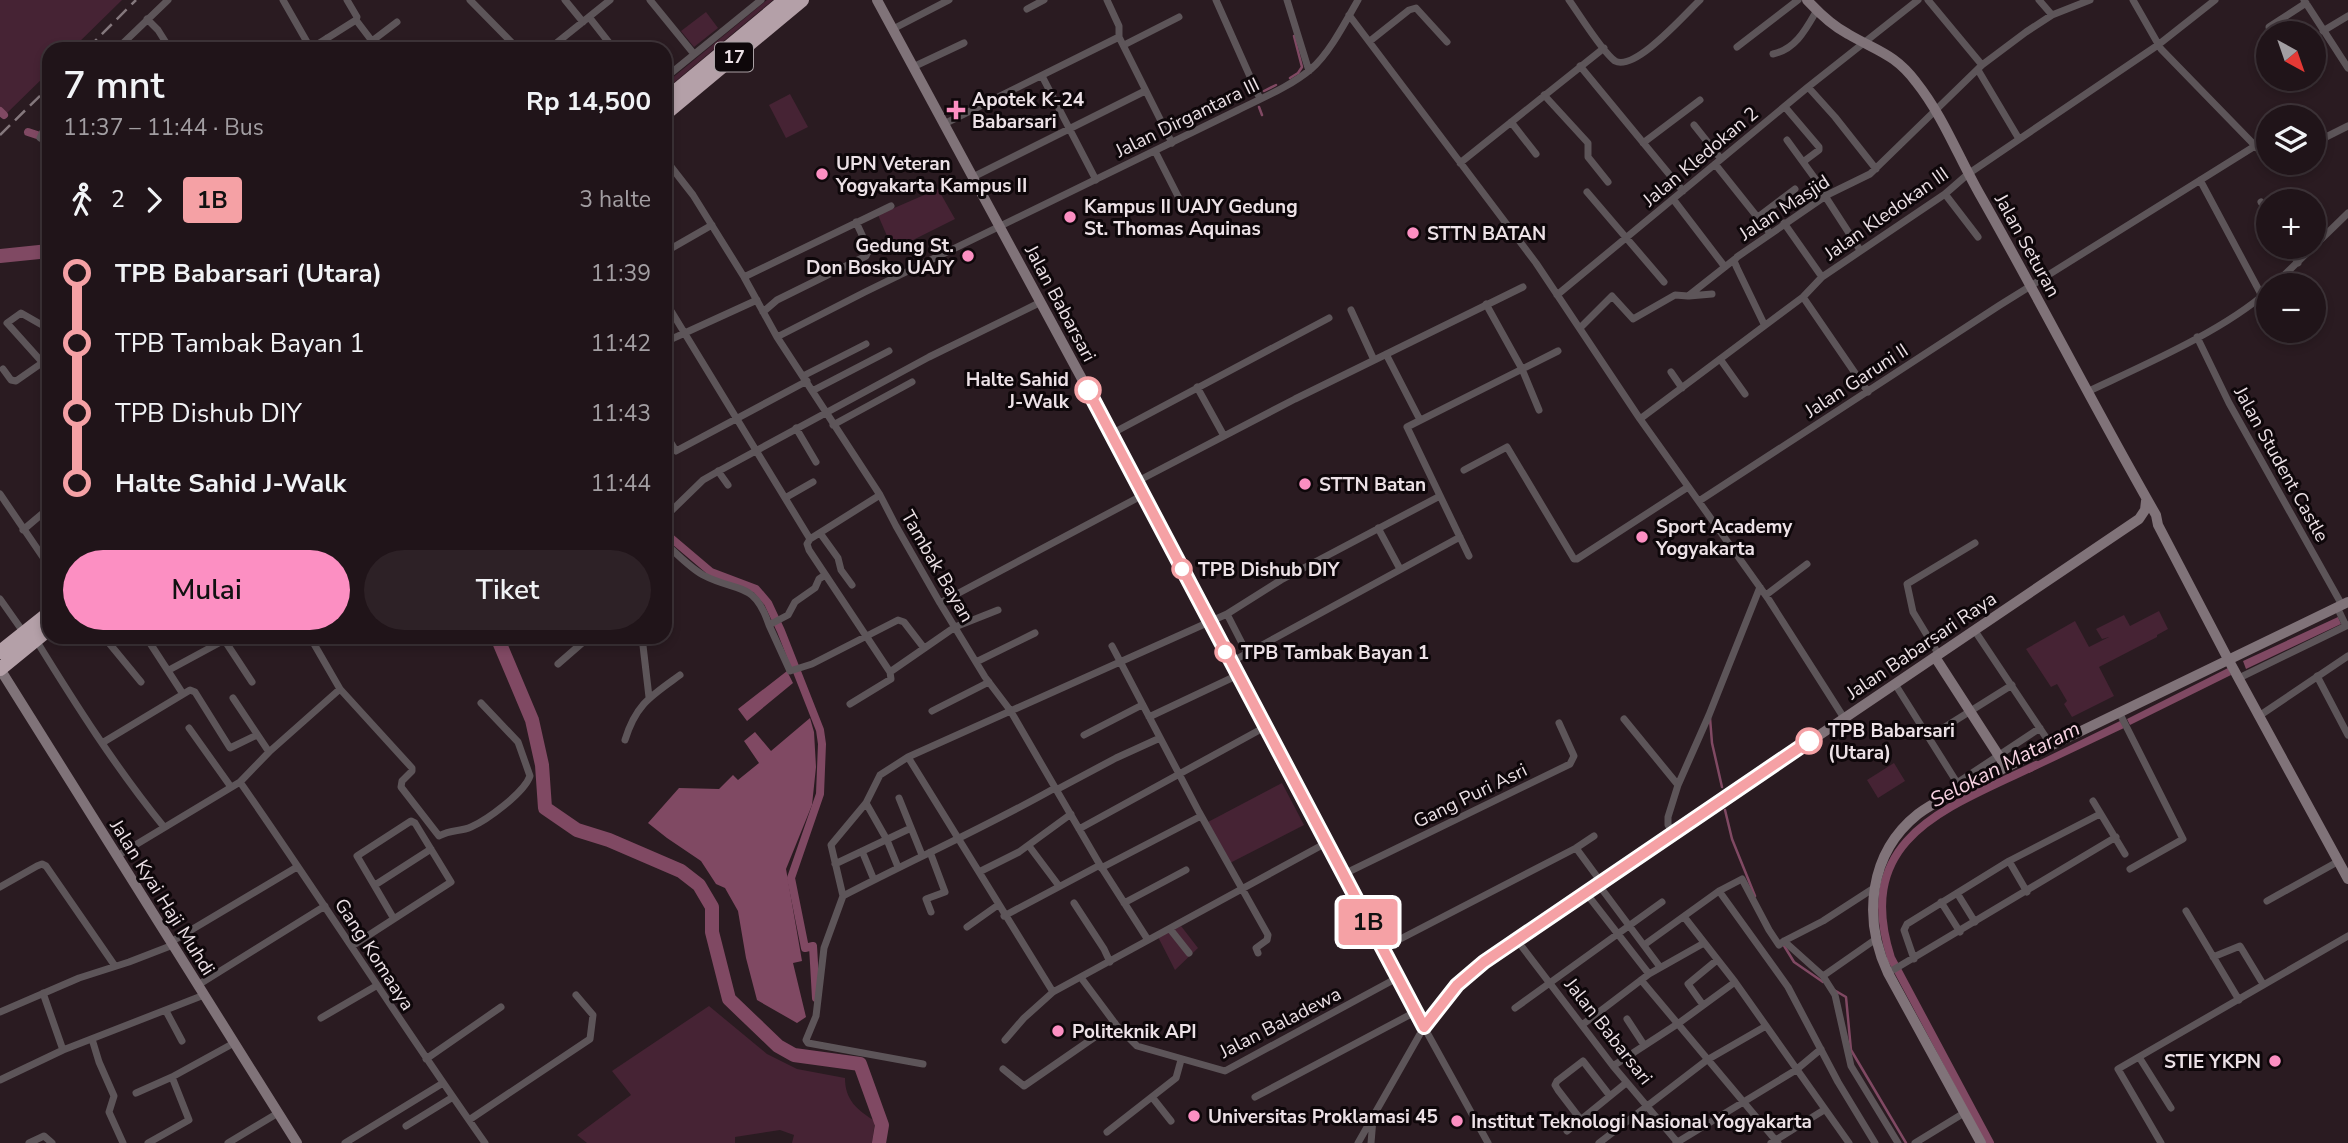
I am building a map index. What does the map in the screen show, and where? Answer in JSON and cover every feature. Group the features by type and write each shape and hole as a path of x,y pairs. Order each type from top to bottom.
{"highway":[{"name":"17","path":"672,94 785,0"},
{"name":"17","path":"672,108 802,0"},
{"path":"0,669 42,621"},
{"path":"0,652 42,632"}],"street":[{"path":"124,42 168,0"},
{"path":"283,0 306,42"},
{"path":"347,0 356,20 372,41 397,22"},
{"path":"470,0 511,42"},
{"path":"565,0 607,42"},
{"path":"558,42 610,0"},
{"path":"650,0 694,54"},
{"path":"672,72 761,0"},
{"name":"Jalan Babarsari","path":"877,0 1041,302 1381,949 1488,1143"},
{"path":"893,29 949,0"},
{"path":"1027,9 1044,0"},
{"path":"1107,0 1119,26 1119,37 1172,143"},
{"path":"1216,0 1260,99"},
{"path":"1287,0 1309,71"},
{"name":"Jalan Dirgantara III","path":"777,337 1260,99 1309,71 1319,61 1358,0"},
{"path":"1569,0 1615,61 1629,62 1645,52 1700,0"},
{"path":"1737,47 1798,0"},
{"name":"Jalan Seturan","path":"1807,0 1849,35 1879,49 1898,62 1937,111 1968,174 2156,515 2158,524"},
{"name":"Jalan Kledokan 2","path":"1557,295 1863,41 1918,0"},
{"path":"1928,0 1980,67 2019,139"},
{"path":"2039,0 2052,15"},
{"name":"Jalan Masjid","path":"1764,324 1735,260 1826,195 1862,179 1876,169 1980,67 2052,15 2090,0"},
{"path":"2133,0 2158,45 2255,146"},
{"name":"Jalan Kledokan III","path":"1640,419 1802,297 1822,277 2158,45 2215,0"},
{"path":"2278,21 2305,2 2317,21"},
{"path":"1370,41 1409,10 1416,8 1420,9 1447,42"},
{"path":"1773,54 1783,52 1797,41 1817,10"},
{"path":"1349,15 1536,263 1640,419 1760,587 1844,718"},
{"path":"2326,29 2348,16"},
{"path":"1124,46 1179,17"},
{"path":"147,19 166,42"},
{"path":"321,42 356,20"},
{"path":"1849,35 1853,50"},
{"path":"2326,35 2348,68"},
{"path":"944,124 1119,37"},
{"path":"327,38 330,42"},
{"path":"913,67 964,43"},
{"path":"1460,163 1604,48"},
{"path":"1580,66 1683,191"},
{"path":"1042,76 1096,180"},
{"path":"1808,87 1876,169"},
{"path":"972,177 1145,91"},
{"path":"1544,95 1588,143 1588,158 1608,182"},
{"path":"1643,143 1700,100"},
{"path":"1785,107 1819,147 1819,150 1803,162"},
{"path":"1511,121 1536,154"},
{"path":"1695,125 1718,162 1770,233"},
{"path":"2326,138 2348,126"},
{"path":"1787,140 1860,250"},
{"name":"Jalan Garuni II","path":"1699,501 2255,146"},
{"path":"1155,151 1185,210"},
{"name":"Tambak Bayan","path":"672,168 693,195 744,277 777,337 880,495 940,603 989,682 1010,710 1056,789"},
{"path":"2200,180 2256,278"},
{"path":"1758,217 1795,190"},
{"path":"1587,192 1664,282"},
{"path":"1945,194 1978,237"},
{"path":"1673,199 1724,267"},
{"path":"744,277 891,206"},
{"path":"2287,273 2348,213"},
{"path":"763,312 777,300 866,256 869,250 856,222"},
{"path":"1784,223 1822,277"},
{"path":"672,248 712,225"},
{"path":"2296,259 2298,263"},
{"path":"1688,296 1735,260"},
{"path":"1136,482 1523,287"},
{"path":"1580,328 1612,296 1633,319 1675,295 1712,294"},
{"path":"1802,297 1868,392"},
{"path":"672,338 757,300"},
{"path":"2089,391 2197,337 2256,300"},
{"path":"672,510 703,480 718,471 825,412 1041,302"},
{"path":"1486,304 1522,369 1539,411"},
{"path":"1351,310 1374,360"},
{"path":"672,312 810,539"},
{"path":"42,325 21,313 7,323 42,356"},
{"path":"1111,434 1329,318"},
{"name":"Jalan Student Castle","path":"2197,337 2229,403 2342,607 2346,625"},
{"path":"672,444 676,451 738,419 866,344"},
{"path":"812,391 889,351"},
{"path":"1469,556 1407,427 1558,351"},
{"path":"1386,354 1420,420"},
{"path":"1720,359 1745,394"},
{"path":"3,369 11,380 16,381 42,363"},
{"path":"1671,372 1682,388"},
{"path":"833,425 912,382"},
{"path":"1198,387 1224,436"},
{"path":"796,428 816,462"},
{"path":"1464,470 1507,447 1577,559 1688,487"},
{"path":"718,471 728,485"},
{"path":"785,498 813,482"},
{"path":"0,494 23,530 42,552"},
{"path":"850,704 891,679 890,672 808,546 810,539 880,495"},
{"path":"940,603 1143,495"},
{"path":"923,1064 806,1040 816,1016 824,948 843,896 831,845 866,803 880,775 908,757 1227,614 1280,580 1440,496"},
{"path":"2139,519 2145,510 2146,501"},
{"path":"23,530 42,514"},
{"path":"2139,519 2151,519 2158,524 2348,879"},
{"name":"Jalan Babarsari Raya","path":"1424,1027 1457,985 1516,939 2139,519"},
{"path":"1378,528 1400,569"},
{"path":"820,533 852,584"},
{"path":"1231,662 1460,537"},
{"path":"1975,543 1907,584 1913,612 2006,767"},
{"path":"672,549 704,576 752,594 764,608 788,669 792,672 901,620 924,648"},
{"path":"1766,596 1807,564"},
{"path":"770,624 788,615 795,602 814,588 825,575"},
{"path":"1673,832 1668,825 1668,817 1678,785 1760,587"},
{"path":"0,599 30,636 135,792 164,827"},
{"path":"1959,786 2120,716 2342,607"},
{"path":"890,672 955,627 998,610"},
{"path":"1227,614 1247,653"},
{"path":"2240,676 2346,625"},
{"path":"1975,631 2051,745"},
{"path":"976,662 1035,633"},
{"path":"110,644 141,682"},
{"path":"151,644 183,694"},
{"path":"169,670 218,644"},
{"path":"231,644 252,682"},
{"path":"314,644 340,690 412,768 402,781 401,787 439,836 449,830 467,829 482,821 523,788 530,776 518,743 481,703"},
{"path":"558,664 581,644"},
{"path":"645,644 651,696"},
{"path":"1112,646 1201,816 1269,937 1256,948 1258,954"},
{"path":"2261,716 2348,656"},
{"name":"Jalan Kyai Haji Muhdi","path":"0,669 297,1143"},
{"path":"625,740 634,715 651,696 680,675"},
{"path":"1149,717 1238,675"},
{"path":"2317,676 2348,735"},
{"path":"932,711 989,682"},
{"path":"1895,684 1959,786"},
{"path":"1928,737 2012,685"},
{"path":"102,743 190,690 195,692 230,748 257,736"},
{"path":"117,856 240,782 269,752 340,690"},
{"path":"233,698 269,752"},
{"path":"1084,735 1142,705"},
{"path":"2120,716 2183,839 2130,869"},
{"path":"1623,719 1678,785"},
{"name":"Gang Puri Asri","path":"1342,874 1570,764 1574,756 1559,723"},
{"path":"1079,829 1265,727"},
{"path":"189,728 231,787"},
{"path":"1981,1143 1890,972 1876,939 1874,888 1881,863 1893,841 1905,827 1925,809 2040,728"},
{"path":"843,896 1160,738"},
{"path":"908,757 1053,992"},
{"name":"Gang Komaaya","path":"240,782 485,1143"},
{"path":"1056,789 1148,940"},
{"path":"899,798 922,855"},
{"path":"2093,802 2124,854"},
{"path":"866,803 887,840 898,867"},
{"path":"979,872 1028,846 1071,814"},
{"path":"1911,960 1904,928 1941,902 2010,861 2100,814"},
{"path":"1004,916 1201,816"},
{"path":"352,946 394,919 451,882 413,821 357,856 394,919"},
{"path":"835,864 911,828"},
{"path":"1381,949 1576,848 1594,836"},
{"path":"1890,972 2116,837"},
{"path":"1005,1040 1024,1018 1053,992 1082,979 1326,843"},
{"path":"1028,846 1059,886"},
{"path":"1576,848 1660,967"},
{"path":"375,885 431,849"},
{"path":"862,852 874,880"},
{"path":"930,852 945,892 926,899 931,912"},
{"path":"2010,861 2027,892"},
{"path":"2267,901 2339,862"},
{"path":"0,887 37,866 46,866 115,966"},
{"path":"0,1012 172,944 297,867"},
{"path":"1124,903 1186,870"},
{"path":"1644,946 1719,891 1741,879 1779,945 1874,888"},
{"path":"1719,891 1788,988 1838,1082 1875,1143"},
{"path":"1586,892 1649,974"},
{"path":"1957,893 1975,922"},
{"name":"Jalan Babarsari","path":"1662,902 1549,982 1626,1083 1677,1143"},
{"path":"1941,902 1960,932"},
{"path":"1074,904 1110,962"},
{"path":"967,927 998,905"},
{"path":"0,1080 63,1050 166,1011 326,906"},
{"path":"2186,911 2239,1000"},
{"path":"1685,918 1735,982 1849,1143"},
{"path":"1170,929 1189,953"},
{"path":"2161,1143 2118,1069 2348,936"},
{"path":"1515,1008 1549,982 1516,939"},
{"path":"1823,976 1876,939"},
{"path":"1784,941 1823,976 1836,999 1851,1064 1898,1143"},
{"path":"1582,1025 1649,974 1704,943"},
{"path":"2213,957 2240,946 2263,984"},
{"path":"1703,1005 1688,986 1717,960"},
{"name":"Jalan Baladewa","path":"1082,979 1115,1023 1137,1046 1226,1071 1397,978"},
{"path":"1641,980 1775,1142 1824,1110"},
{"path":"1613,1066 1735,982"},
{"path":"321,1018 376,986"},
{"path":"43,993 63,1050"},
{"path":"469,1120 590,1039 593,1015 576,995"},
{"path":"426,1059 500,1007"},
{"path":"166,1011 182,1041"},
{"path":"1255,1097 1415,1012"},
{"path":"1627,1019 1644,1045"},
{"path":"1003,1069 1024,1086 1115,1023"},
{"path":"1600,1143 1707,1060 1766,1026"},
{"path":"1358,1143 1424,1027"},
{"path":"92,1039 114,1096 109,1112 123,1143"},
{"path":"136,1093 172,1077 234,1043"},
{"path":"1677,1143 1796,1070 1821,1049"},
{"path":"2139,1057 2171,1108"},
{"path":"1107,1132 1177,1078 1181,1060"},
{"path":"1581,1120 1555,1085 1581,1062 1584,1062 1610,1096"},
{"path":"148,1143 189,1120 172,1077"},
{"path":"345,1143 443,1083"},
{"path":"1567,1132 1626,1083"},
{"path":"406,1126 453,1097"},
{"path":"1152,1097 1171,1121"},
{"path":"228,1143 278,1113"},
{"path":"1915,1143 1964,1113"},
{"path":"1371,1143 1374,1115"},
{"path":"29,1143 44,1136 51,1143"}],"shaded area":[{"path":"0,0 122,0 79,42 42,42 42,79 6,114 0,108"},
{"path":"767,0 773,0 672,84 672,78"},
{"path":"706,12 718,28 694,47 681,31"},
{"path":"790,94 808,127 786,138 769,105"},
{"path":"938,189 955,219 893,250 878,215"},
{"path":"2159,611 2168,629 2099,667 2114,696 2072,717 2057,684 2051,687 2026,649 2075,621 2089,647 2109,637 2102,639 2096,629 2124,615 2130,626"},
{"path":"2338,617 2341,624 2246,669 2243,661"},
{"path":"2228,668 2231,675 2130,725 2127,719"},
{"path":"787,671 793,683 747,721 738,709"},
{"path":"810,718 814,732 816,767 812,805 786,869 802,961 793,963 806,1017 797,1023 757,1000 738,911 725,888 716,884 701,861 648,823 679,788 719,789 733,775 738,780 759,763 744,741 755,732 771,751"},
{"path":"2120,721 2124,728 2029,773 2026,767"},
{"path":"1894,763 1905,781 1878,798 1867,780"},
{"path":"1282,783 1304,825 1230,863 1208,822"},
{"path":"1181,926 1198,948 1175,970 1158,937"},
{"path":"709,1006 767,1054 797,1069 845,1078 847,1092 853,1104 875,1121 872,1143 792,1143 794,1135 780,1130 735,1137 735,1143 587,1143 577,1135 631,1095 612,1071"}],"waterway":[{"path":"1290,78 1302,67 1294,36"},
{"path":"1264,91 1276,85"},
{"path":"1259,107 1262,115"},
{"path":"0,111 4,115"},
{"path":"28,132 42,137"},
{"path":"0,256 42,252"},
{"path":"672,539 711,572 756,589 768,603 820,730 820,794 791,878 805,948 813,946 816,998"},
{"path":"500,644 532,720 542,765 545,808 577,830 609,840 681,871 699,885 712,907 712,932 729,999 778,1046 794,1055 860,1064 882,1125 879,1143"},
{"path":"1710,718 1712,743 1722,787"},
{"name":"Selokan Mataram","path":"1990,1143 1891,958 1882,916 1885,882 1897,855 1916,832 1941,813 1971,796 2036,765"},
{"path":"1725,810 1732,839 1755,896"},
{"path":"1783,944 1794,962 1823,982"},
{"path":"1834,990 1846,997 1851,1050 1906,1143"}],"railway":[{"path":"94,42 136,0"},
{"path":"0,135 42,94"}],"bus line":[{"name":"1B","path":"1088,390 1424,1027 1457,985 1473,970 1809,741"}],"place":[{"name":"Apotek K-24 Babarsari","path":"956,110"},
{"name":"UPN Veteran Yogyakarta Kampus II","path":"822,174"},
{"name":"Kampus II UAJY Gedung St. Thomas Aquinas","path":"1070,217"},
{"name":"STTN BATAN","path":"1413,233"},
{"name":"Gedung St. Don Bosko UAJY","path":"968,256"},
{"name":"Halte Sahid J-Walk","path":"1088,390"},
{"name":"STTN Batan","path":"1305,484"},
{"name":"Sport Academy Yogyakarta","path":"1642,537"},
{"name":"TPB Dishub DIY","path":"1182,569"},
{"name":"TPB Tambak Bayan 1","path":"1225,652"},
{"name":"TPB Babarsari (Utara)","path":"1809,741"},
{"name":"Politeknik API","path":"1058,1031"},
{"name":"STIE YKPN","path":"2275,1061"},
{"name":"Universitas Proklamasi 45","path":"1194,1116"},
{"name":"Institut Teknologi Nasional Yogyakarta","path":"1457,1121"}]}
